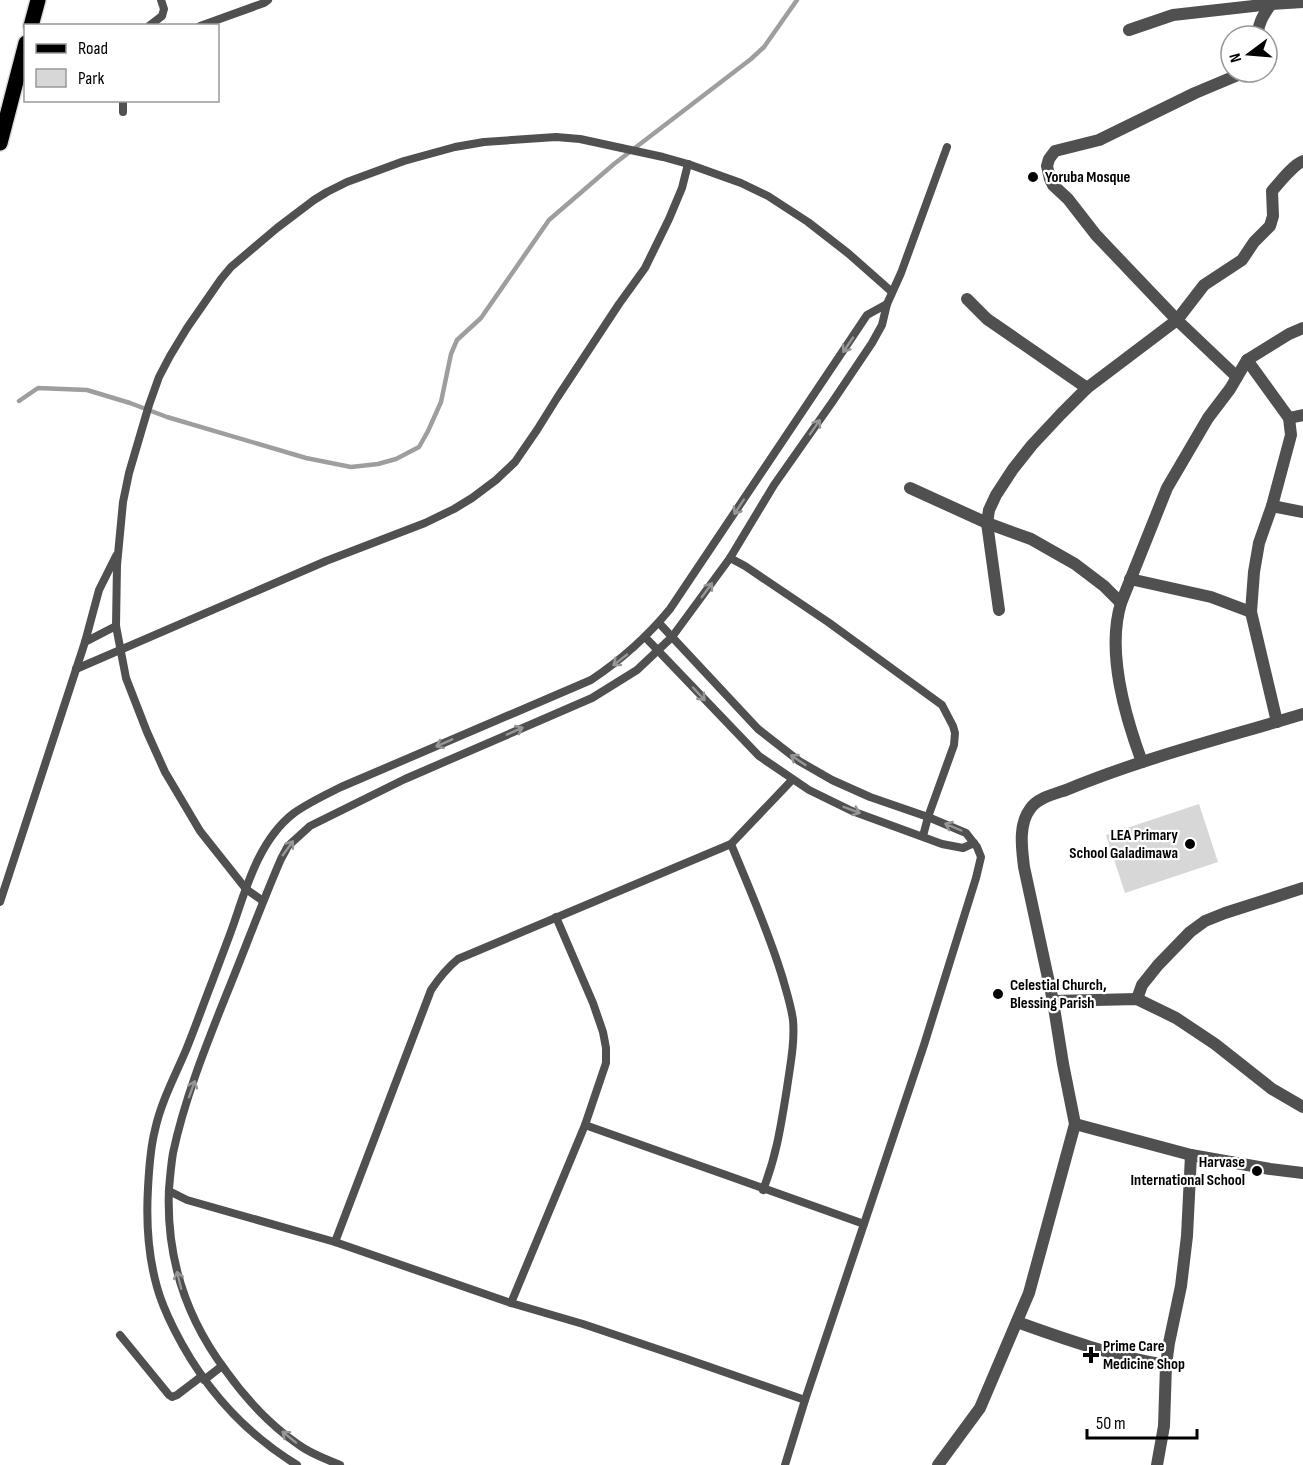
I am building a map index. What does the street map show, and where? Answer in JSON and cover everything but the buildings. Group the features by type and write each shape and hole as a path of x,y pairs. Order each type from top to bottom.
{"main road":[{"path":"32,24 38,0"},
{"path":"0,143 24,51"}],"street":[{"path":"1129,30 1173,15 1303,2"},
{"path":"1260,24 1271,4"},
{"path":"1219,83 1100,140 1055,151 1049,159 1048,173 1053,184 1096,235 1177,320 1237,377"},
{"path":"999,610 987,523 989,510 1013,469 1032,445 1088,388 1177,320 1204,285 1242,260 1254,242 1270,226 1273,216 1272,191 1296,164 1303,161"},
{"path":"967,299 987,319 1088,388"},
{"path":"1142,762 1121,693 1116,649 1117,617 1121,603 1167,488 1208,418 1247,360 1303,328"},
{"path":"1247,360 1289,418 1291,435 1272,506 1259,543 1251,612 1277,722"},
{"path":"1289,418 1303,415"},
{"path":"910,488 987,523 1031,539 1104,586 1121,603"},
{"path":"1272,506 1303,512"},
{"path":"1130,579 1211,597 1251,612"},
{"path":"938,1465 980,1408 1029,1293 1075,1124 1053,1001 1024,867 1023,824 1026,816 1031,807 1041,800 1096,777 1303,714"},
{"path":"1137,999 1142,985 1158,965 1190,932 1205,921 1303,888"},
{"path":"1053,1001 1137,999 1186,1024 1272,1089 1303,1107"},
{"path":"1075,1124 1191,1155 1303,1173"},
{"path":"1157,1465 1164,1426 1166,1365 1187,1236 1191,1155"},
{"path":"1017,1322 1096,1350 1166,1365"}],"lane":[{"path":"152,24 162,16 164,9 161,0"},
{"path":"206,24 268,0"},
{"path":"123,102 123,112"},
{"path":"263,901 246,889 200,831 165,772 126,678 116,626 118,554 123,502 149,405 159,377 170,356 187,328 231,267 314,200 347,182 404,161 455,147 508,139 556,137 639,151 688,164 741,183 789,209 849,254 892,292"},
{"path":"340,1465 300,1446 267,1419 214,1356 189,1311 180,1285 169,1225 169,1191 173,1154 186,1106 210,1035 281,859 288,846 310,826 405,779 592,698 632,674 658,652 672,637 730,558 774,485 872,343 886,314 887,304 901,273 947,147"},
{"path":"76,669 326,561 425,523 454,509 496,480 515,462 645,268 669,219 688,164"},
{"path":"297,1465 253,1434 203,1378 181,1343 165,1310 157,1288 148,1238 147,1202 150,1152 155,1128 246,889 270,837 302,808 341,787 591,680 632,650 659,623 701,564 867,315 887,304"},
{"path":"0,902 85,642 99,590 118,554"},
{"path":"730,558 828,622 942,705 953,726 954,745 923,836"},
{"path":"659,623 758,729 799,761 832,780 870,797 966,832 980,851 981,857 924,1045 785,1465"},
{"path":"85,642 116,626"},
{"path":"645,637 759,756 792,780 829,801 942,844 963,848 974,843"},
{"path":"335,1242 431,990 451,964 458,959 730,844 792,780"},
{"path":"730,844 767,932 793,1021 792,1055 779,1138 763,1190"},
{"path":"511,1303 585,1125 606,1063 603,1032 556,917"},
{"path":"585,1125 864,1224"},
{"path":"169,1191 187,1200 335,1242 805,1400"},
{"path":"120,1335 172,1397 222,1366"}],"green space":[{"path":"1199,804 1218,862 1125,893 1106,835"}],"waterway":[{"path":"19,401 38,388 87,390 167,417 306,458 351,467 396,459 419,447 441,402 451,354 457,340 481,318 549,220 614,164 751,59 764,47 797,0"}],"place":[{"name":"Yoruba Mosque","path":"1033,177"},
{"name":"LEA Primary School Galadimawa","path":"1190,844"},
{"name":"Celestial Church, Blessing Parish","path":"998,994"},
{"name":"Harvase International School","path":"1257,1171"},
{"name":"Prime Care Medicine Shop","path":"1091,1355"}]}
